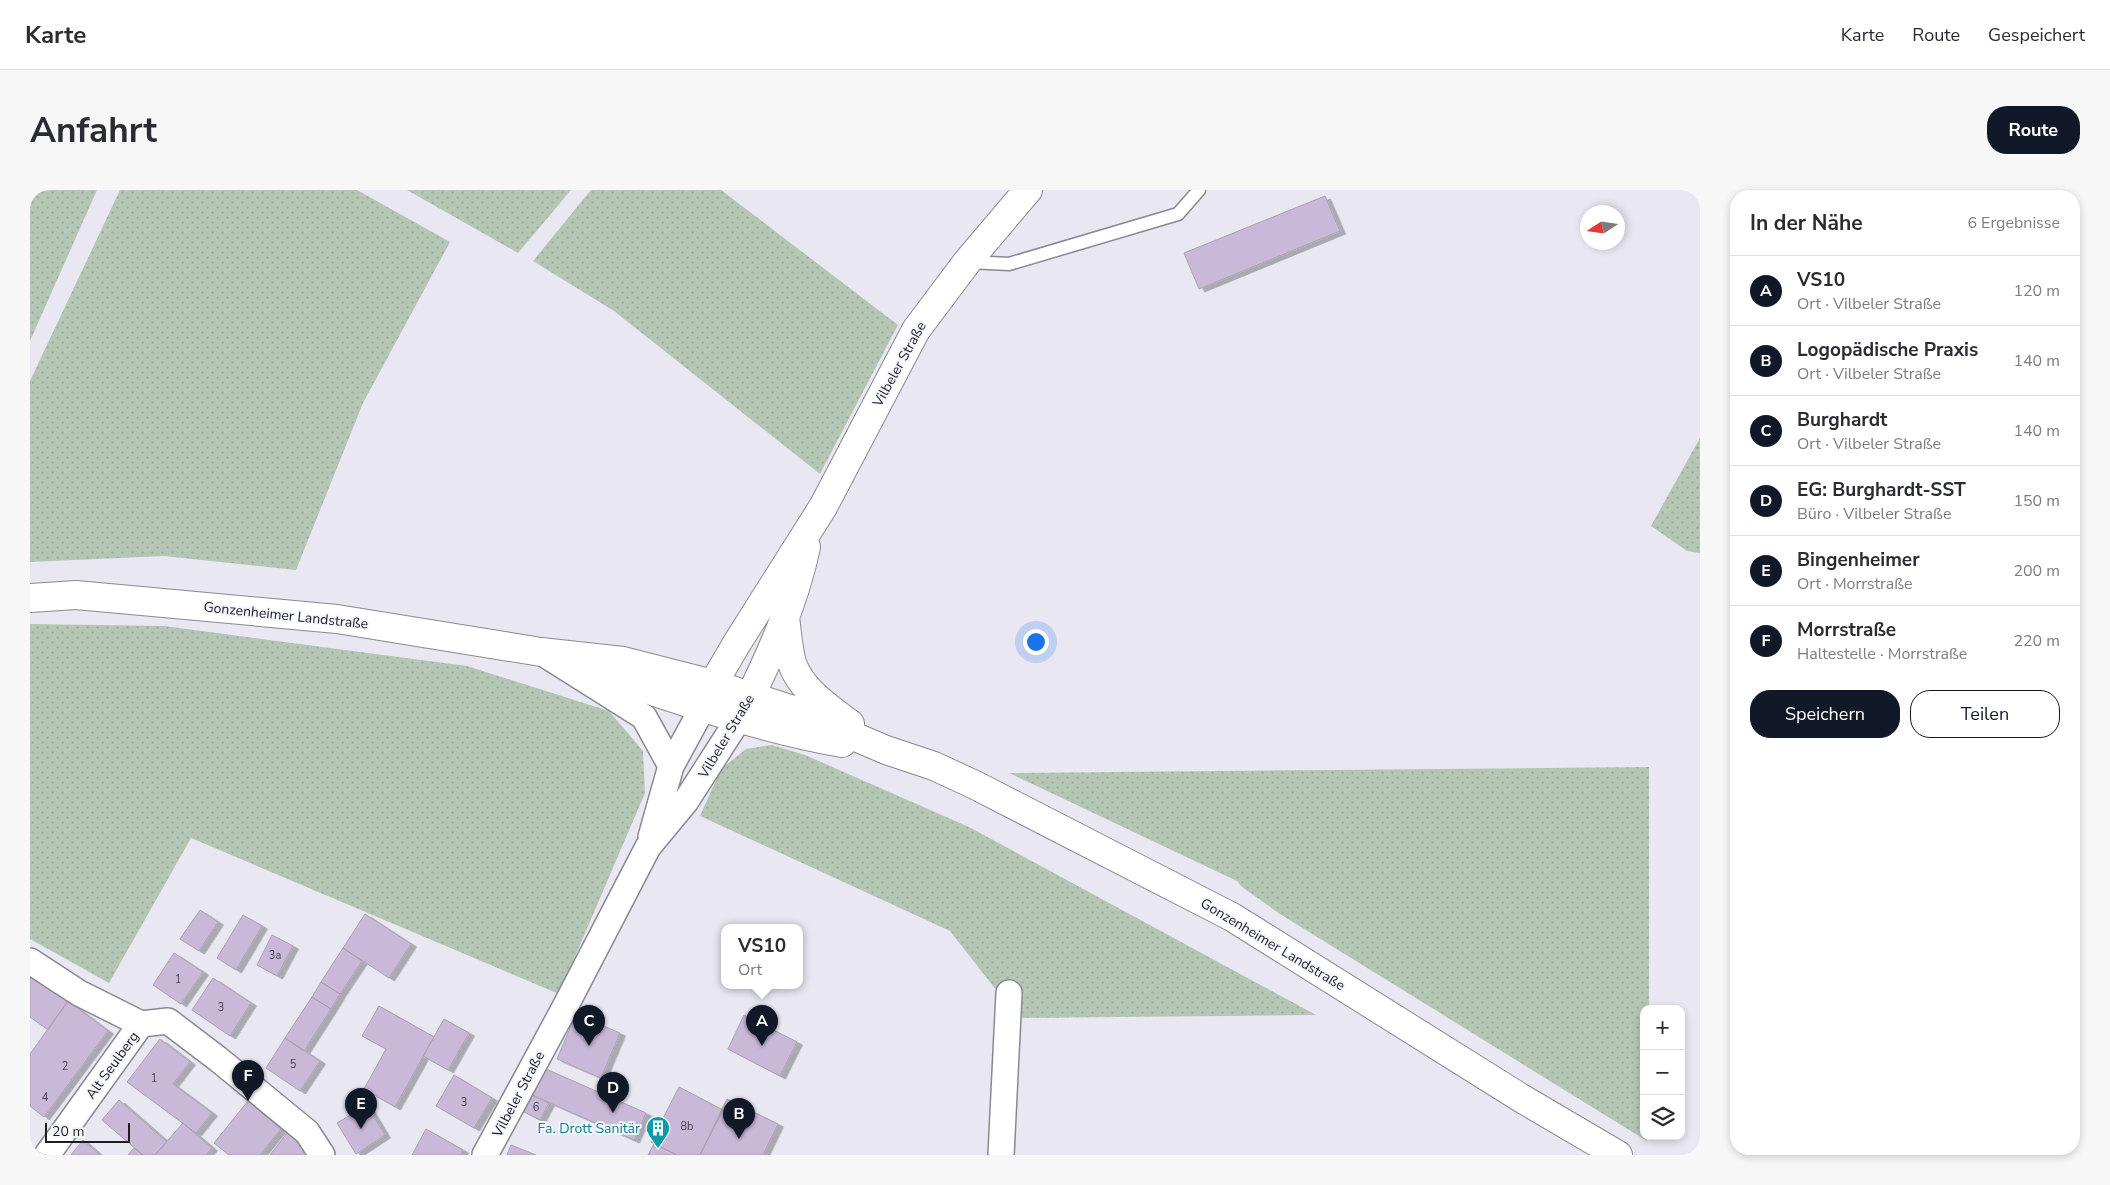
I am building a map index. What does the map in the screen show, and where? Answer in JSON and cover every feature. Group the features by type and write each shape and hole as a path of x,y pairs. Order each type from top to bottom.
{"street":[{"name":"Vilbeler Straße","path":"485,1155 648,847 671,766 702,709 713,684 810,528 916,330 967,262 1028,190"},
{"name":"Vilbeler Straße","path":"648,847 686,801 744,708 785,617 800,578 810,528"},
{"name":"Gonzenheimer Landstraße","path":"30,598 76,595 337,618 541,652 623,661 713,684 744,708"},
{"path":"785,617 792,664 806,686 826,706 886,750"},
{"path":"541,652 644,717 671,766"},
{"name":"Gonzenheimer Landstraße","path":"541,652 702,709 790,709 886,750 934,766 975,785 1232,917 1521,1098 1618,1155"},
{"path":"30,961 79,993 141,1024 168,1021 218,1059 307,1132 322,1155"},
{"path":"1001,1155 1008,993"},
{"name":"Alt Seulberg","path":"47,1155 141,1024"}],"lane":[{"path":"967,262 1009,264 1178,214 1199,190"}],"green space":[{"path":"30,190 97,190 30,341"},
{"path":"120,190 357,190 450,242 363,403 296,570 164,556 30,562 30,381"},
{"path":"407,190 571,190 518,253"},
{"path":"591,190 721,190 898,325 820,474 614,311 533,261"},
{"path":"1700,438 1700,553 1687,551 1651,526"},
{"path":"30,624 164,626 467,666 609,711 643,751 645,793 559,994 191,838 109,983 30,939"},
{"path":"772,745 805,755 969,827 1316,1015 1018,1018 950,931 700,816 721,769 746,749"},
{"path":"1649,767 1649,1005 1640,1005 1640,1137 1280,914 1242,887 1237,881 1009,773"}],"building":[{"path":"1325,196 1340,231 1199,289 1184,253"},
{"path":"200,910 218,922 199,951 180,939"},
{"path":"365,914 411,944 389,978 343,948"},
{"path":"243,915 262,926 236,970 217,958"},
{"path":"272,935 293,946 277,976 257,965"},
{"path":"343,948 362,961 340,994 321,982"},
{"path":"174,953 203,972 181,1004 153,985"},
{"path":"30,975 68,1001 48,1030 30,1017"},
{"path":"213,978 251,1003 230,1036 192,1010"},
{"path":"321,982 340,994 331,1009 312,997"},
{"path":"312,997 331,1009 304,1051 285,1038"},
{"path":"68,1001 108,1031 44,1117 30,1106 30,1054"},
{"path":"379,1006 434,1037 395,1107 364,1089 386,1049 362,1036"},
{"path":"576,1014 620,1033 601,1078 557,1059"},
{"path":"744,1015 797,1042 780,1076 728,1049"},
{"path":"444,1019 469,1033 448,1070 423,1056"},
{"path":"285,1038 320,1061 300,1091 266,1068"},
{"path":"160,1039 190,1062 173,1084 212,1113 196,1133 127,1082"},
{"path":"546,1069 646,1113 634,1140 532,1095"},
{"path":"454,1075 492,1098 474,1128 436,1106"},
{"path":"679,1087 723,1110 700,1155 677,1155 651,1142"},
{"path":"532,1095 549,1103 540,1120 524,1112"},
{"path":"727,1099 778,1124 763,1155 700,1155"},
{"path":"119,1100 167,1142 155,1155 143,1155 102,1120"},
{"path":"248,1101 281,1129 260,1155 229,1155 214,1143"},
{"path":"367,1105 385,1135 356,1154 337,1123"},
{"path":"183,1123 212,1148 206,1155 155,1155"},
{"path":"426,1129 463,1150 460,1155 412,1155"},
{"path":"287,1133 313,1155 270,1155"},
{"path":"83,1140 100,1155 71,1155"},
{"name":"Fa. Drott Sanitär","path":"654,1144 677,1155 648,1155"},
{"path":"511,1145 536,1155 507,1155"},
{"path":"134,1148 143,1155 128,1155"}],"place":[{"name":"Burghardt","path":"589,1046"},
{"name":"VS10","path":"762,1046"},
{"name":"Morrstraße","path":"248,1101"},
{"name":"EG: Burghardt-SST","path":"613,1113"},
{"name":"Bingenheimer","path":"361,1129"},
{"name":"Logopädische Praxis","path":"739,1139"},
{"name":"Fa. Drott Sanitär","path":"658,1149"}]}
